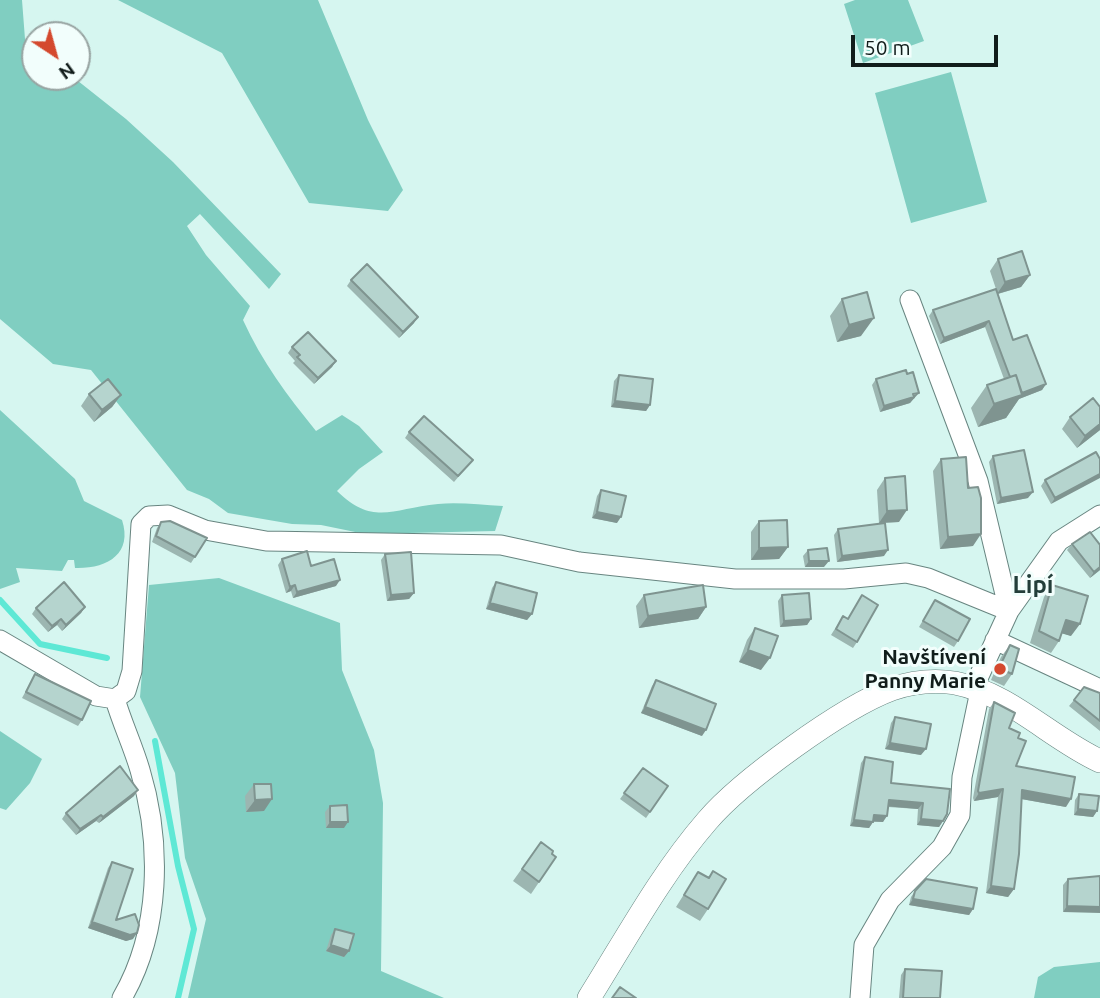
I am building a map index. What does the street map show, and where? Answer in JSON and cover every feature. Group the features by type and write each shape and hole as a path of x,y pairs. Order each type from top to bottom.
{"street":[{"path":"909,300 978,481 1009,611"},
{"path":"0,640 96,696 115,699 126,691 131,680 141,524 149,516 168,515 205,530 265,541 501,545 579,562 735,579 844,579 906,573 1009,611"},
{"path":"860,998 864,945 890,900 942,847 960,816 962,778 976,690 1009,611 1059,541 1100,515"},
{"path":"995,640 1100,689"},
{"path":"589,998 691,840 735,793 810,737 880,695 928,682 946,682 976,690 1014,707 1100,761"},
{"path":"115,699 140,770 150,822 153,862 153,906 145,947 122,998"}],"green space":[{"path":"0,0 22,0 21,91 91,91 173,162 281,274 269,289 200,214 187,226 206,255 250,306 243,320 250,335 276,378 316,431 342,415 359,426 383,452 359,469 337,491 362,509 373,512 446,503 503,506 495,531 365,534 321,525 292,524 228,513 209,499 187,490 91,370 53,364 0,319"},
{"path":"118,0 318,0 368,120 403,190 388,211 309,203 222,53"},
{"path":"855,0 908,0 924,41 863,63 844,4"},
{"path":"951,72 987,202 911,223 875,93"},
{"path":"0,410 75,479 84,501 122,520 124,542 115,557 87,568 75,568 74,560 68,560 62,571 16,568 20,582 0,589"},
{"path":"219,578 340,623 342,670 374,750 383,803 381,971 444,998 188,998 206,919 185,858 175,773 140,697 149,585"},
{"path":"0,731 42,759 30,783 6,810 0,808"},
{"path":"1100,962 1100,998 1034,998 1038,977 1054,967"}],"building":[{"path":"1022,251 1030,275 1005,282 998,259"},
{"path":"367,264 418,317 403,332 351,280"},
{"path":"996,289 1013,340 1027,335 1046,384 1022,393 1016,375 1010,377 989,321 944,338 933,310"},
{"path":"867,292 874,318 849,325 842,299"},
{"path":"308,332 336,361 318,378 297,357 300,355 292,347"},
{"path":"906,370 907,374 913,372 919,393 884,406 876,379"},
{"path":"619,375 653,379 650,405 615,401"},
{"path":"1016,375 1022,395 994,404 987,385"},
{"path":"108,379 121,395 102,410 89,394"},
{"path":"1093,398 1100,407 1100,424 1085,436 1070,417"},
{"path":"424,416 473,460 458,476 409,432"},
{"path":"1024,450 1033,492 1001,498 993,456"},
{"path":"1096,452 1100,459 1100,474 1055,498 1045,480"},
{"path":"966,457 968,488 978,487 981,498 981,534 948,537 941,459"},
{"path":"905,476 907,510 887,511 885,478"},
{"path":"601,490 626,496 621,517 597,512"},
{"path":"787,520 788,547 759,548 759,521"},
{"path":"170,521 207,538 195,557 156,536 161,522"},
{"path":"885,523 888,550 842,556 838,529"},
{"path":"1090,532 1100,545 1100,567 1094,572 1072,544"},
{"path":"827,548 829,561 809,561 808,550"},
{"path":"307,551 311,566 334,559 340,580 297,592 295,585 290,587 282,559"},
{"path":"411,552 414,593 391,595 385,554"},
{"path":"64,582 85,607 66,625 61,619 52,626 36,608"},
{"path":"496,582 537,593 532,614 490,603"},
{"path":"703,585 706,607 648,616 644,595"},
{"path":"1052,585 1088,596 1080,624 1066,620 1059,641 1039,631"},
{"path":"809,593 811,619 784,621 782,595"},
{"path":"862,595 878,605 857,642 836,629 843,616 848,619"},
{"path":"935,600 970,619 958,641 923,621"},
{"path":"755,628 778,636 770,658 748,650"},
{"path":"1010,645 1019,649 1012,674 999,668"},
{"path":"35,674 91,701 82,720 26,692"},
{"path":"656,680 716,704 706,730 645,707"},
{"path":"1084,687 1100,693 1100,721 1074,700"},
{"path":"994,702 1015,713 1009,728 1020,733 1018,738 1026,741 1016,766 1075,777 1071,799 1022,790 1019,854 1014,889 991,886 1003,789 978,791"},
{"path":"895,717 931,724 926,749 890,743"},
{"path":"865,757 893,762 891,783 950,789 947,814 943,821 921,819 923,803 889,800 887,816 874,815 873,822 854,820"},
{"path":"120,766 138,790 103,817 101,815 80,829 66,813"},
{"path":"643,768 668,786 650,812 624,793"},
{"path":"254,784 271,784 272,799 255,800"},
{"path":"1079,794 1099,796 1097,811 1078,809"},
{"path":"347,805 348,822 330,822 330,806"},
{"path":"541,842 553,851 552,854 556,857 539,882 522,869"},
{"path":"112,862 133,869 116,920 135,914 139,925 137,933 130,935 92,922"},
{"path":"713,871 726,879 708,909 684,895 698,872 709,878"},
{"path":"1100,876 1100,907 1067,906 1068,879"},
{"path":"926,879 977,888 973,909 913,899 915,891"},
{"path":"335,929 354,934 349,951 331,945"},
{"path":"905,969 942,971 940,998 903,998"},
{"path":"620,987 636,998 612,998"}],"waterway":[{"path":"0,600 40,644 107,658"},
{"path":"155,741 178,866 194,929 178,998"}],"place":[{"name":"Navštívení Panny Marie","path":"1000,669"}],"district":[{"name":"Lipí","path":"1033,585"}]}
